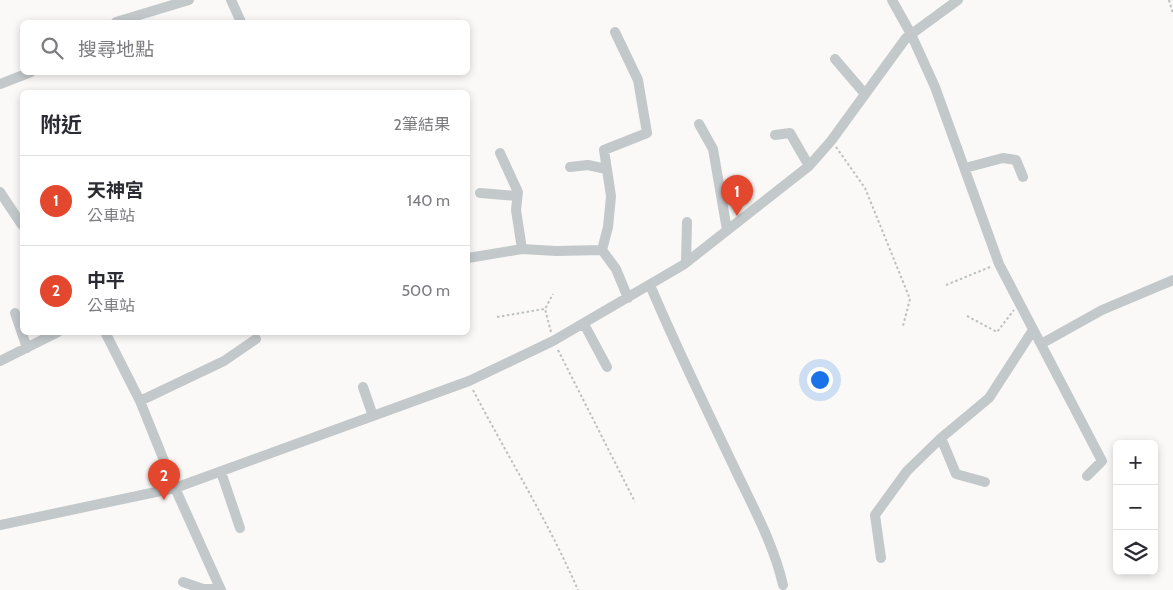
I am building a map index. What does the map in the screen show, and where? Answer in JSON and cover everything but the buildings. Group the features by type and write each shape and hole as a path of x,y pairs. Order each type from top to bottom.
{"street":[{"path":"123,20 190,0"},
{"path":"231,0 239,20"},
{"path":"892,0 911,34 935,87 999,264 1102,461 1087,476"},
{"path":"0,524 175,488 468,381 554,341 686,263 809,166 831,141 911,34 958,0"},
{"path":"602,250 608,227 611,196 604,150 647,133 638,80 615,32"},
{"path":"835,59 865,94"},
{"path":"0,84 23,75"},
{"path":"699,124 713,149 727,230"},
{"path":"775,135 790,132 809,166"},
{"path":"500,153 518,192 516,210 522,249"},
{"path":"965,168 1003,158 1016,160 1022,177"},
{"path":"570,167 588,165 606,169"},
{"path":"0,192 20,222"},
{"path":"480,192 518,196"},
{"path":"686,263 687,222"},
{"path":"470,258 522,249 556,251 602,250"},
{"path":"602,250 616,269 628,298"},
{"path":"1041,344 1102,310 1173,280"},
{"path":"650,285 674,341 762,526 779,566 783,585"},
{"path":"15,313 20,328"},
{"path":"584,324 607,367"},
{"path":"881,558 874,515 907,471 941,438 989,398 1032,330"},
{"path":"23,335 27,348"},
{"path":"0,361 52,335"},
{"path":"106,335 140,401 175,488 220,590 203,589 183,582"},
{"path":"140,401 224,361 256,339"},
{"path":"363,387 373,416"},
{"path":"941,438 956,474 985,482"},
{"path":"221,472 240,528"}],"path":[{"path":"1169,0 1173,14"},
{"path":"831,141 865,188 910,299 903,326"},
{"path":"946,285 999,264"},
{"path":"553,294 545,309 554,341 635,502"},
{"path":"967,316 997,332 1020,302"},
{"path":"498,317 545,309"},
{"path":"468,381 534,499 578,590"}],"place":[{"name":"天神宮","path":"737,216"},
{"name":"中平","path":"164,500"}]}
